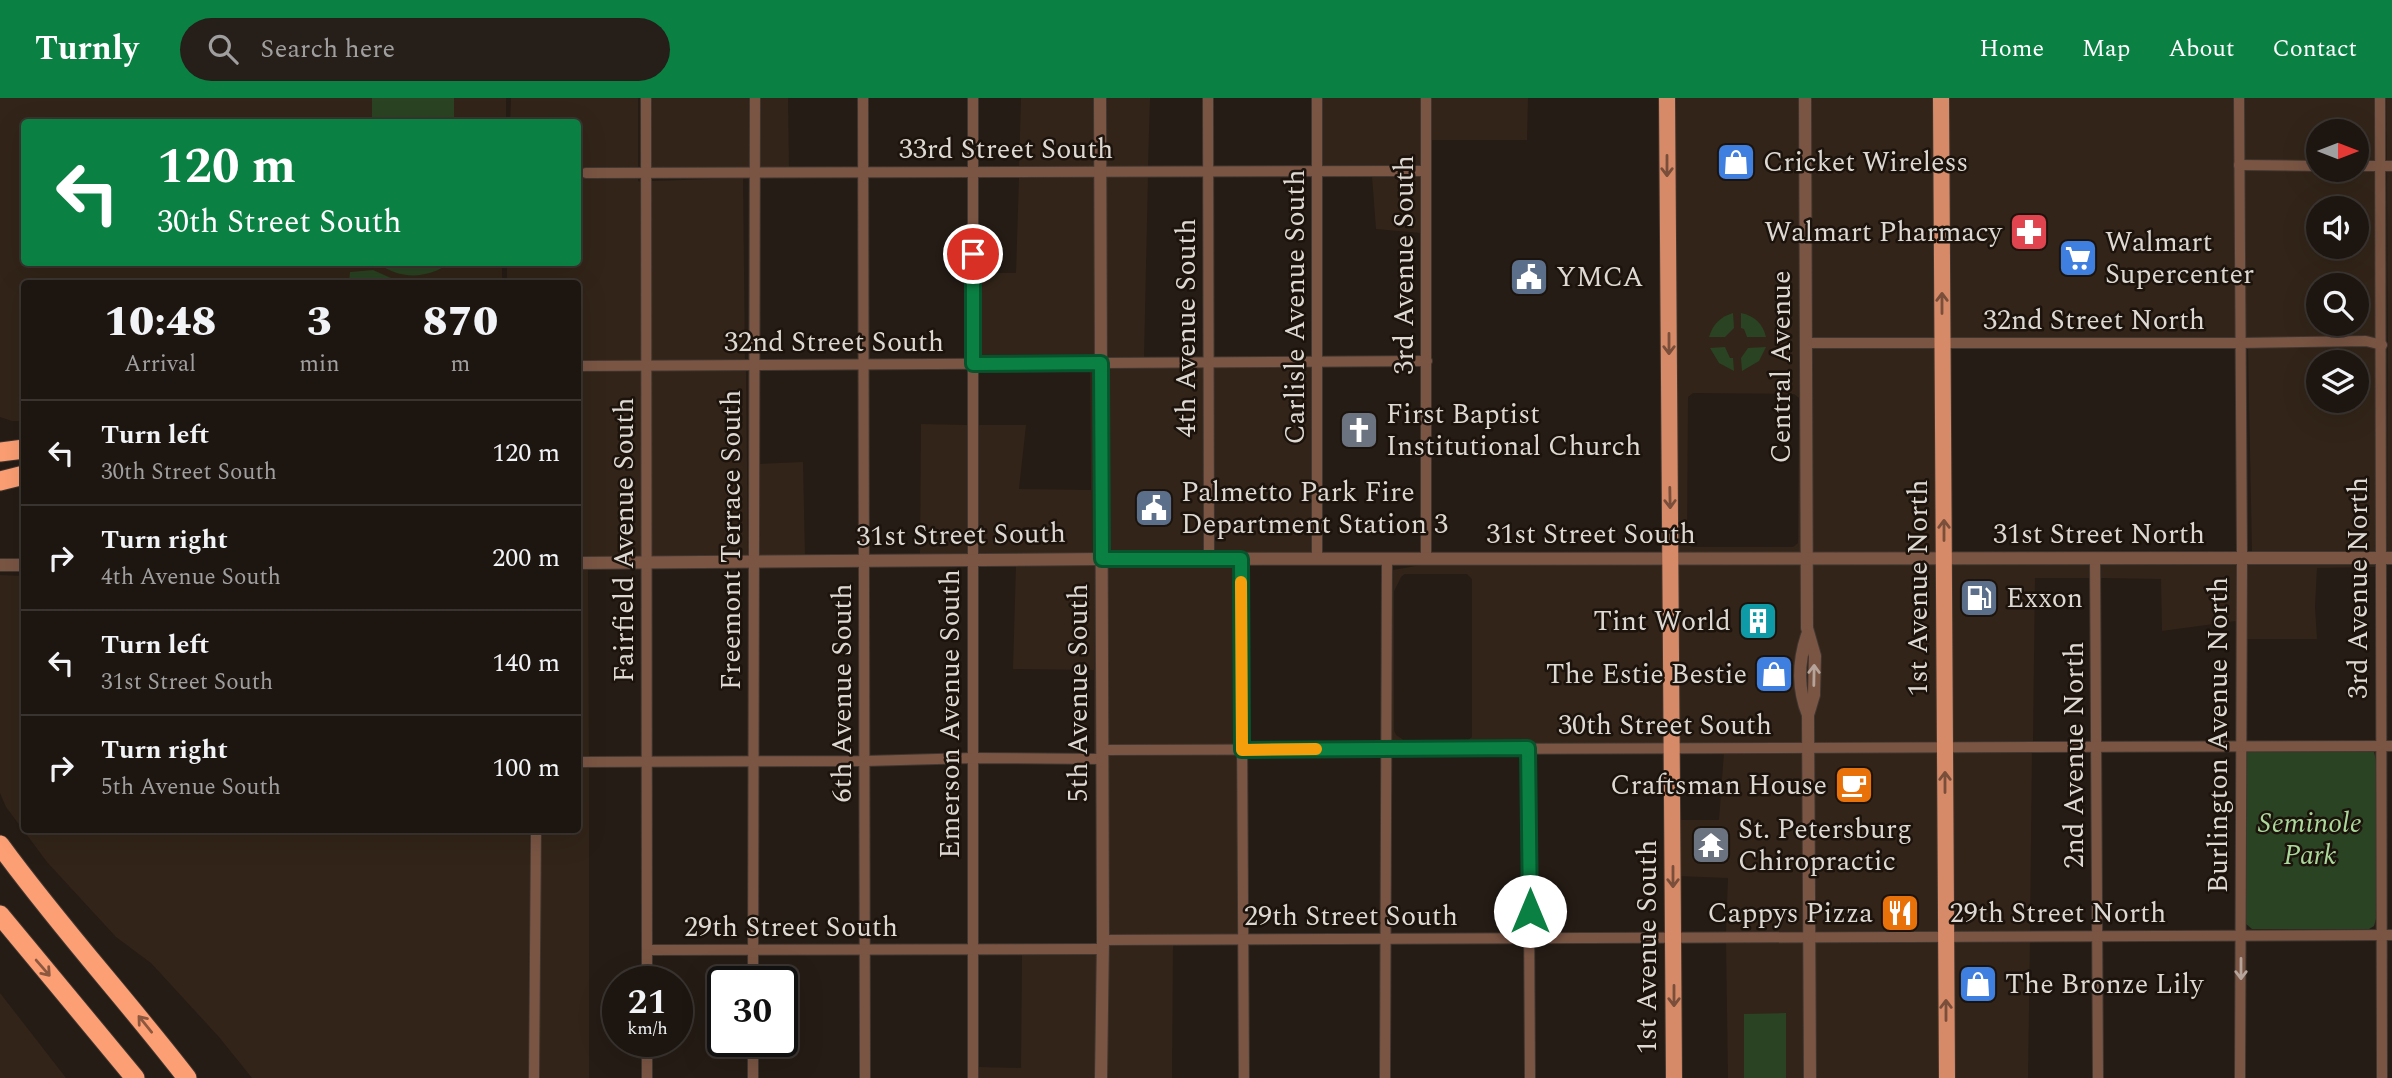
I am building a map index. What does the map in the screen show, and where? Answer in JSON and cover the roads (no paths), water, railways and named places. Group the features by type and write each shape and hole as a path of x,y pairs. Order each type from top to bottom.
{"highway":[{"path":"0,452 21,449"},
{"path":"0,481 21,476"},
{"path":"0,845 187,1078"},
{"path":"0,915 135,1078"}],"main road":[{"path":"1667,98 1671,558"},
{"name":"1st Avenue North","path":"1941,98 1947,1078"},
{"name":"1st Avenue South","path":"1671,558 1674,1078"}],"street":[{"name":"Fairfield Avenue South","path":"646,98 647,966"},
{"name":"Freemont Terrace South","path":"753,966 755,98"},
{"name":"6th Avenue South","path":"863,98 865,1078"},
{"name":"Emerson Avenue South","path":"973,98 973,1078"},
{"name":"5th Avenue South","path":"1100,98 1103,945 1101,1078"},
{"name":"4th Avenue South","path":"1208,98 1209,559"},
{"name":"Carlisle Avenue South","path":"1317,98 1317,559"},
{"name":"3rd Avenue South","path":"1426,98 1426,559"},
{"name":"Central Avenue","path":"1805,98 1807,635 1815,656 1814,695 1808,715 1810,1078"},
{"name":"Burlington Avenue North","path":"2239,98 2241,1078"},
{"name":"3rd Avenue North","path":"2380,98 2387,166 2382,345 2387,558 2387,935 2382,1078"},
{"path":"2239,165 2306,166"},
{"name":"33rd Street South","path":"586,173 1426,171"},
{"name":"32nd Street North","path":"1805,343 2366,341 2382,345"},
{"name":"32nd Street South","path":"581,366 1427,361"},
{"name":"2nd Avenue North","path":"2095,558 2098,1078"},
{"name":"31st Street North","path":"1807,559 2387,558"},
{"name":"31st Street South","path":"581,563 1102,559 1807,559"},
{"path":"1241,559 1244,1078"},
{"path":"1385,1078 1387,559"},
{"path":"0,565 21,565"},
{"name":"30th Street South","path":"581,762 865,761 1385,748 2386,746"},
{"path":"1528,748 1530,1078"},
{"path":"534,1078 536,833"},
{"name":"29th Street North","path":"1809,936 2387,935"},
{"name":"29th Street South","path":"647,950 973,949 1243,940 1809,936"},
{"path":"647,1057 647,1078"},
{"path":"753,1057 753,1078"}],"place":[{"name":"Cricket Wireless","path":"1736,162"},
{"name":"Walmart Pharmacy","path":"2029,232"},
{"name":"Walmart Supercenter","path":"2078,258"},
{"name":"YMCA","path":"1529,277"},
{"name":"First Baptist Institutional Church","path":"1359,430"},
{"name":"Palmetto Park Fire Department Station 3","path":"1154,508"},
{"name":"Exxon","path":"1979,598"},
{"name":"Tint World","path":"1758,621"},
{"name":"The Estie Bestie","path":"1774,674"},
{"name":"Craftsman House","path":"1854,785"},
{"name":"St. Petersburg Chiropractic","path":"1711,845"},
{"name":"Cappys Pizza","path":"1900,913"},
{"name":"The Bronze Lily","path":"1978,984"}],"park label":[{"name":"Seminole Park","path":"2310,839"}]}
